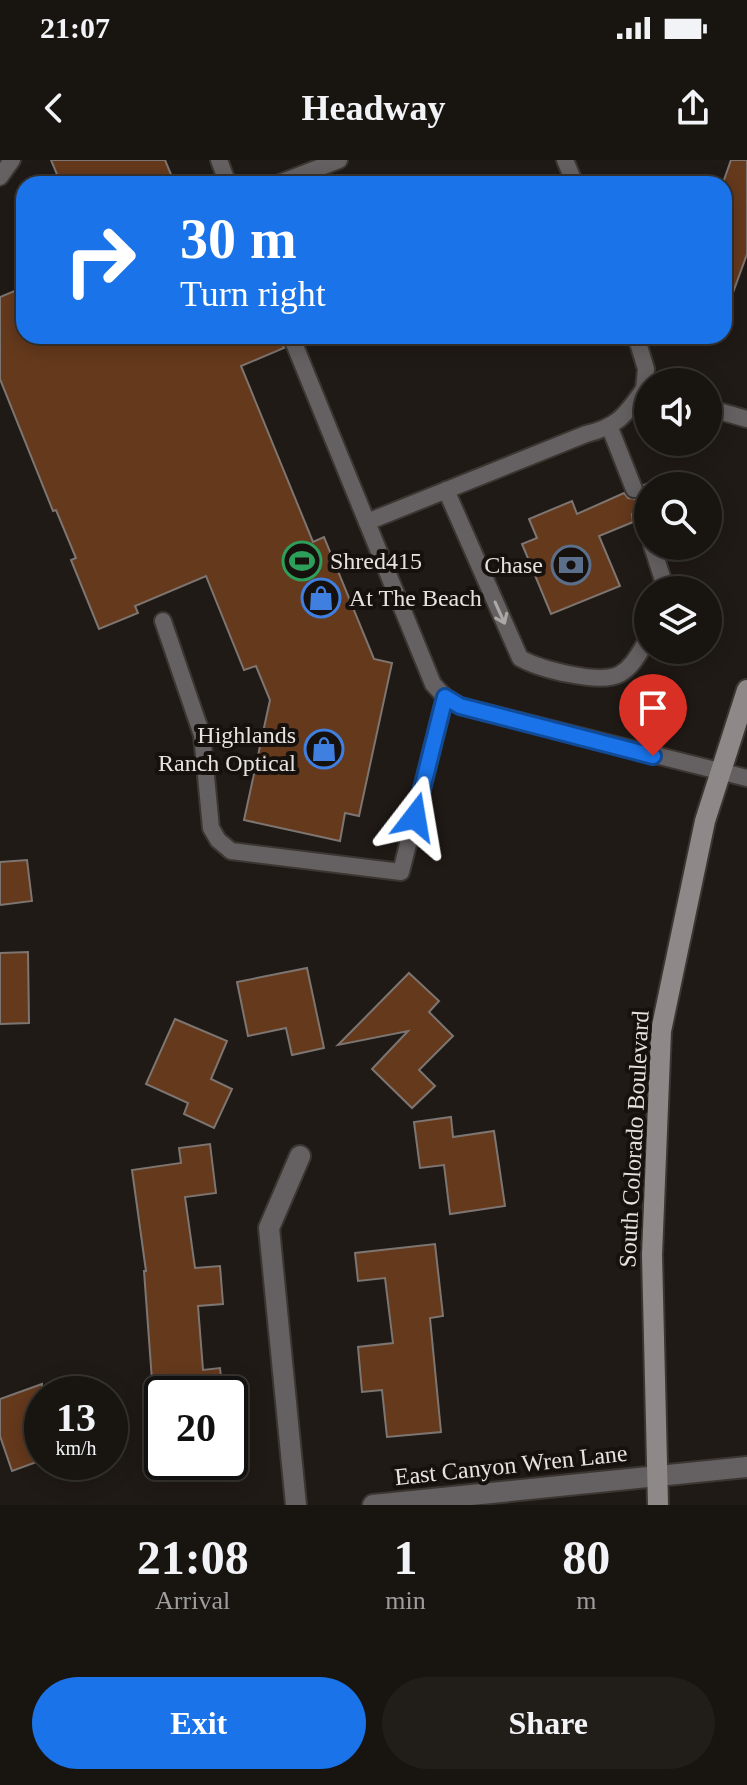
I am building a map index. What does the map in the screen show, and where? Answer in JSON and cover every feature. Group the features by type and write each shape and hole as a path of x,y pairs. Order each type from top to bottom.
{"main road":[{"name":"South Colorado Boulevard","path":"658,1505 652,1255 661,1031 705,821 747,690"}],"street":[{"path":"296,1505 269,1228 300,1156"},
{"name":"East Canyon Wren Lane","path":"373,1505 747,1467"}],"lane":[{"path":"0,177 12,160"},
{"path":"298,176 339,160"},
{"path":"294,344 433,684 445,697 460,706 747,778"},
{"path":"638,344 646,368"},
{"path":"367,522 586,434 610,428 634,402"},
{"path":"722,412 747,419"},
{"path":"610,428 634,489"},
{"path":"446,490 520,658 533,666 553,671 609,679 622,674 634,661"},
{"path":"163,621 202,735 211,828 218,840 231,851 401,872 445,697"}],"building":[{"path":"51,160 165,160 172,176 58,176"},
{"path":"731,160 747,160 747,254 732,295 732,176 725,176"},
{"path":"16,290 16,344 283,344 284,348 241,366 313,542 324,537 374,659 392,663 359,816 345,813 340,841 244,820 270,700 256,666 244,670 206,576 135,606 138,613 99,629 71,560 76,558 56,510 53,511 0,379 0,297"},
{"name":"Chase","path":"624,493 634,499 633,522 599,536 620,586 551,614 522,544 537,538 529,519 572,501 577,514"},
{"path":"27,860 32,901 0,905 0,862"},
{"path":"28,952 29,1023 0,1024 0,953"},
{"path":"307,968 324,1048 292,1055 286,1028 248,1036 237,982"},
{"path":"409,973 439,1001 429,1012 453,1036 419,1070 435,1086 412,1108 372,1069 408,1031 338,1045"},
{"path":"175,1019 227,1041 211,1079 232,1089 214,1128 184,1114 188,1103 146,1084"},
{"path":"451,1117 453,1137 494,1131 505,1206 450,1214 444,1165 420,1168 414,1122"},
{"path":"210,1144 216,1193 185,1197 195,1268 220,1266 223,1304 198,1306 203,1370 220,1368 221,1376 152,1376 146,1271 132,1170 181,1163 179,1148"},
{"path":"435,1244 443,1316 430,1318 441,1432 387,1437 382,1390 362,1392 358,1347 393,1343 385,1278 358,1281 355,1253"},
{"path":"24,1390 24,1467 12,1471 0,1436 0,1399"}],"place":[{"name":"Shred415","path":"302,561"},
{"name":"Chase","path":"571,565"},
{"name":"At The Beach","path":"321,598"},
{"name":"Highlands Ranch Optical","path":"324,749"}],"route":[{"path":"415,817 445,697 460,706 653,756"}]}
